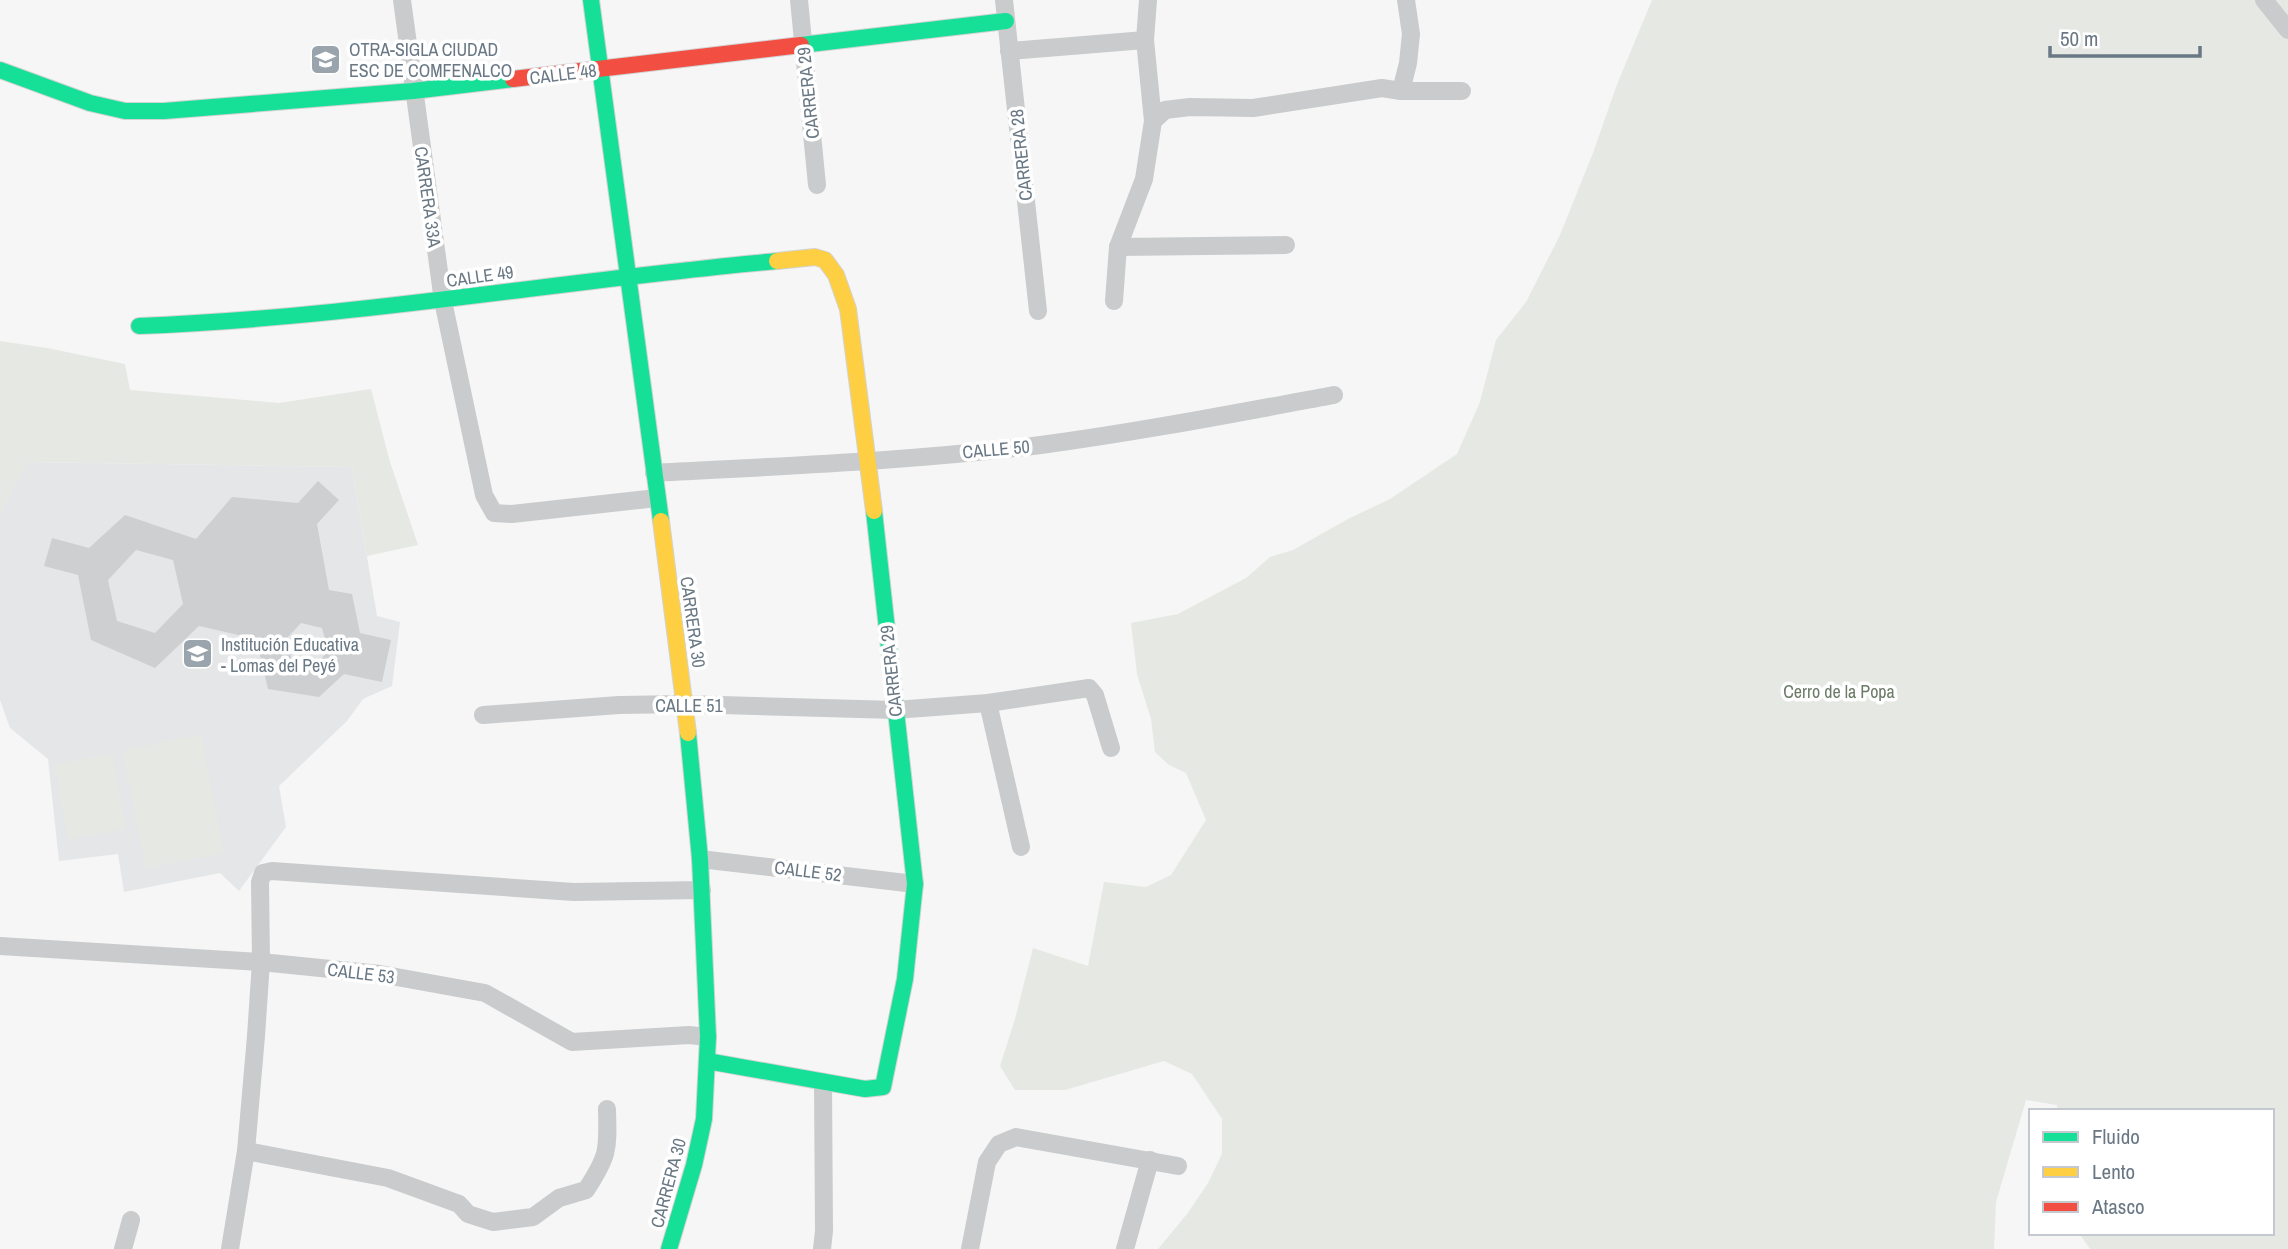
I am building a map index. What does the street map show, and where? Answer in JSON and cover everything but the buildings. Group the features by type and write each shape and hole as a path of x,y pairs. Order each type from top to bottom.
{"street":[{"name":"CARRERA 33A","path":"402,0 443,301 484,495 494,513 512,514 657,498"},
{"name":"CARRERA 30","path":"590,0 685,704 702,890 708,1037 704,1119 694,1165 669,1249"},
{"name":"CARRERA 29","path":"799,0 817,186"},
{"name":"CARRERA 28","path":"1004,0 1038,311"},
{"path":"1114,302 1118,247 1144,179 1153,121 1145,40 1147,0"},
{"path":"1401,90 1411,34 1406,0"},
{"path":"2264,0 2288,30"},
{"name":"CALLE 48","path":"0,70 90,103 125,111 164,111 413,91 1006,21"},
{"path":"1009,51 1145,40"},
{"path":"1153,121 1165,110 1190,107 1253,108 1382,88 1462,91"},
{"path":"1118,247 1286,245"},
{"name":"CALLE 49","path":"139,326 313,316 627,276 815,257 825,260"},
{"name":"CARRERA 29","path":"823,1082 865,1088 883,1087 905,979 915,884 869,461 848,309 836,275 825,260"},
{"name":"CALLE 50","path":"654,473 869,461 1039,445 1334,395"},
{"name":"CALLE 51","path":"483,715 619,705 685,704 895,710 988,703 1089,688 1095,695 1111,748"},
{"path":"988,703 1021,847"},
{"name":"CALLE 52","path":"700,859 915,884"},
{"path":"230,1249 246,1151 261,962 260,882 263,873 272,871 574,892 702,890"},
{"name":"CALLE 53","path":"0,946 261,962 380,974 485,993 572,1042 689,1035 708,1037"},
{"path":"707,1061 823,1082 822,1249"},
{"path":"246,1151 388,1178 459,1204 468,1214 493,1222 533,1217 559,1198 586,1190 602,1165 608,1147 607,1109"},
{"path":"970,1249 987,1162 999,1144 1016,1138 1178,1166"},
{"path":"1125,1249 1150,1160"},
{"path":"123,1249 131,1220"}],"shaded area":[{"name":"Institución Educativa - Lomas del Peyé","path":"26,462 352,467 377,616 400,622 392,686 363,699 347,721 279,786 286,827 239,891 220,873 124,892 118,854 59,861 48,759 10,728 0,700 0,513"}],"green space":[{"name":"Cerro de la Popa","path":"1652,0 2288,0 2288,1249 2090,1249 2080,1235 2274,1235 2274,1109 2058,1109 2057,1105 2026,1100 1996,1202 1994,1249 1158,1249 1208,1183 1222,1154 1222,1119 1192,1074 1164,1061 1065,1090 1015,1090 1000,1066 1033,948 1088,966 1104,882 1146,887 1171,875 1206,820 1186,773 1169,765 1155,752 1151,719 1137,674 1131,623 1178,614 1246,578 1270,557 1293,550 1390,499 1457,454 1480,402 1496,340 1526,302 1560,235"},
{"path":"0,341 125,364 130,390 279,403 371,389 390,462 418,545 367,556 352,467 27,462 0,513"},
{"path":"201,735 224,853 146,868 123,750"},
{"path":"112,754 125,829 68,839 55,764"}],"traffic: fast":[{"path":"591,0 661,521"},
{"path":"801,45 1006,21"},
{"path":"0,70 90,103 125,111 164,111 413,91 513,79"},
{"path":"139,326 219,322 379,307 777,261"},
{"path":"707,1061 865,1089 883,1087 905,979 915,884 874,511"},
{"path":"669,1249 694,1165 704,1119 708,1037 700,859 688,733"}],"traffic: slow":[{"path":"777,261 815,257 825,260 836,275 848,309 874,511"},
{"path":"661,521 688,733"}],"traffic: jam":[{"path":"513,79 801,45"}],"place":[{"name":"OTRA-SIGLA CIUDAD ESC DE COMFENALCO","path":"326,59"},
{"name":"Institución Educativa - Lomas del Peyé","path":"198,654"}]}
